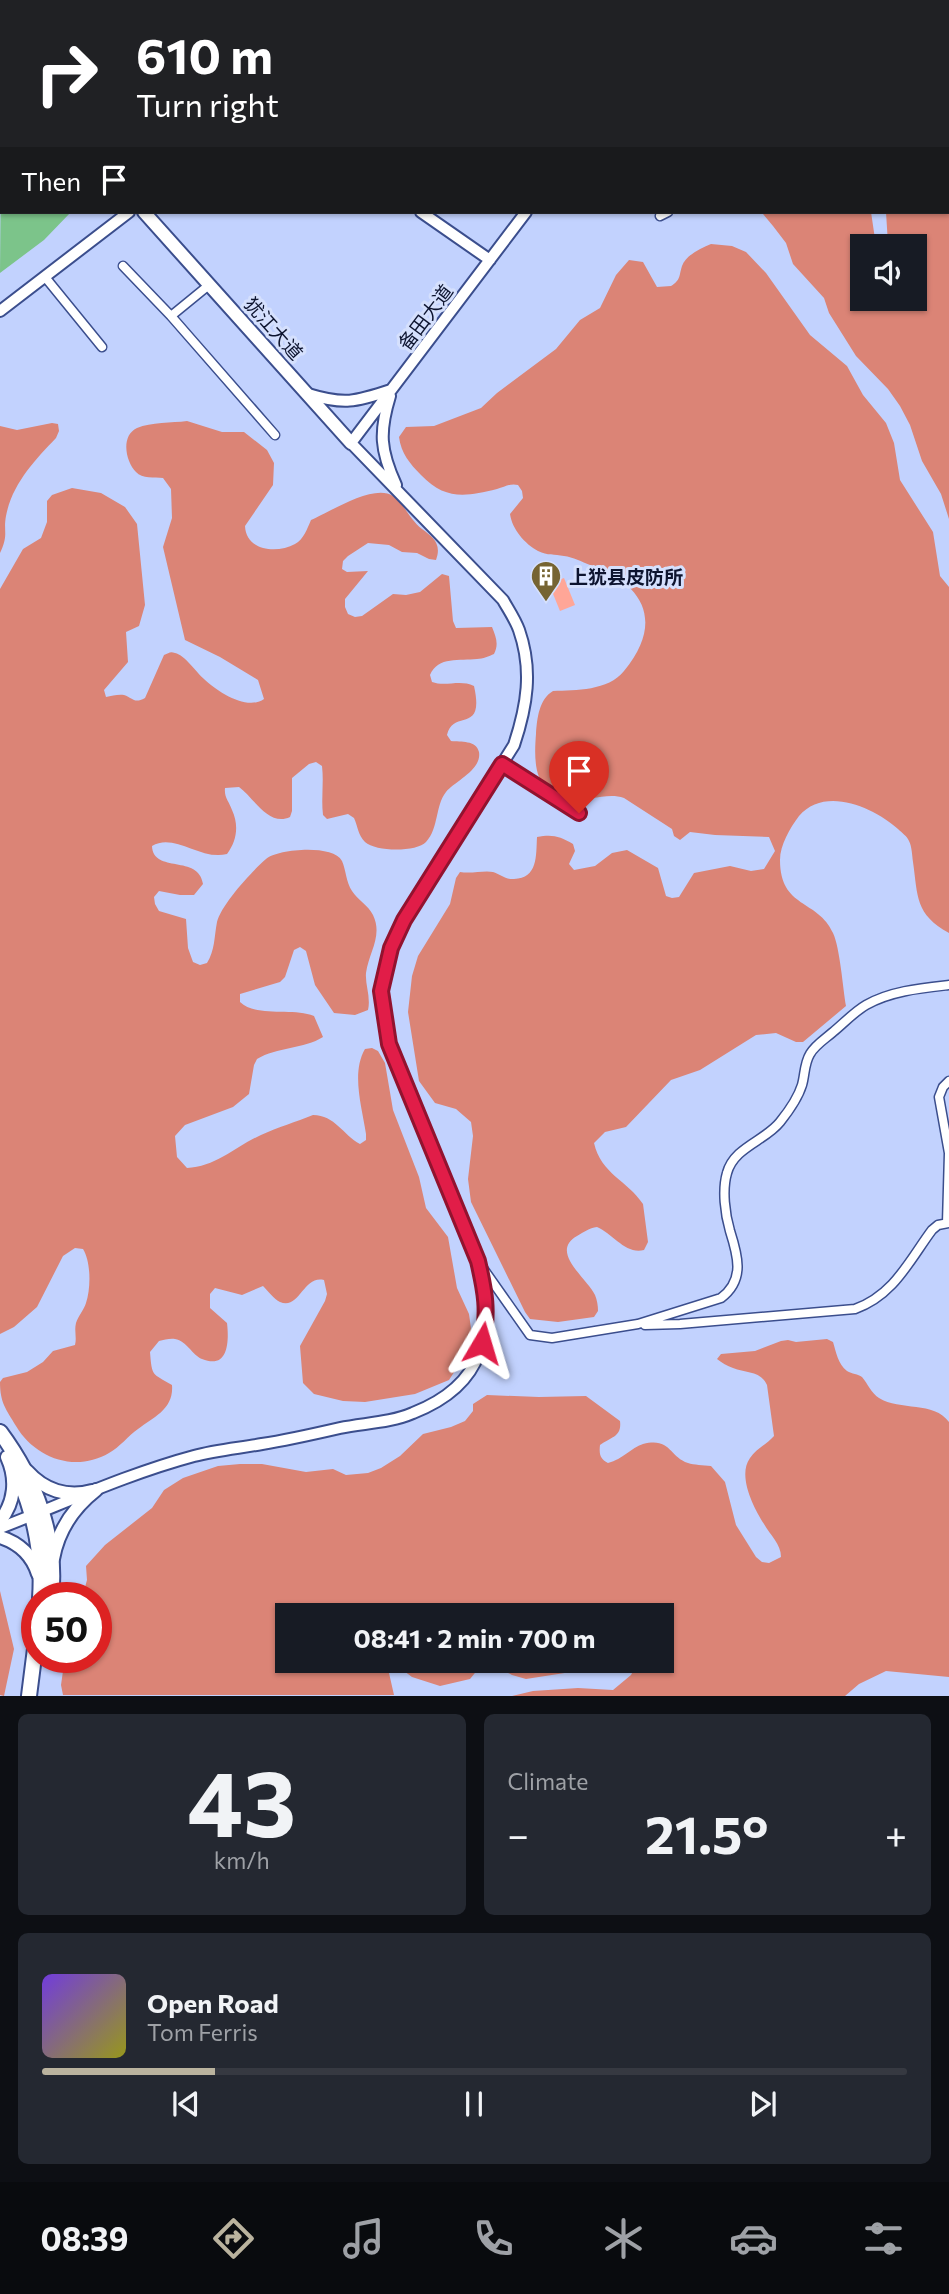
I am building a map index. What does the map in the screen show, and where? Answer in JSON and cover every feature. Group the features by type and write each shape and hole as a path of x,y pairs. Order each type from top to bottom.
{"highway":[{"path":"0,1432 24,1467 50,1551 47,1582"},
{"path":"3,1452 38,1514"},
{"path":"29,1696 32,1673"},
{"path":"38,1696 41,1673"}],"main road":[{"path":"0,311 126,214"},
{"name":"犹江大道","path":"138,214 168,239"},
{"name":"犹江大道","path":"146,214 351,443"},
{"path":"424,214 490,260"},
{"name":"备田大道","path":"351,443 524,214"},
{"path":"307,394 334,402 370,397 391,390"},
{"path":"391,390 381,432 382,449 400,493"},
{"path":"0,1528 125,1477 198,1455 412,1414 440,1400 462,1382 475,1363 482,1343 487,1321 485,1293 478,1261 389,1044 381,991 391,948 404,920 514,745 525,713 525,661 519,629 503,600 351,443"},
{"path":"0,1521 10,1506 13,1492 12,1471 3,1452"},
{"path":"24,1467 34,1479 55,1491 75,1494 96,1490"},
{"path":"48,1582 62,1530 73,1512 96,1490"},
{"path":"0,1537 13,1542 29,1556 42,1582"}],"street":[{"path":"123,266 275,435"},
{"path":"45,277 102,347"},
{"path":"171,317 209,285"},
{"path":"502,764 579,813"},
{"path":"478,1261 530,1335 538,1338 638,1324 704,1305 729,1292 738,1271 739,1258 726,1212 726,1175 730,1164 739,1153 770,1133 780,1122 797,1096 809,1056 815,1047 869,1003 918,989 949,985"},
{"path":"638,1324 680,1324 855,1310 870,1304 891,1287 932,1230 948,1223 949,1153 939,1097 949,1081"}],"shaded area":[{"path":"1,214 69,214 44,240 0,273"},
{"path":"763,214 871,214 874,234 850,234 850,311 927,311 927,234 887,234 886,214 949,214 949,519 941,494 922,461 910,425 900,406 888,389 856,356 829,313 824,298 793,264 786,243"},
{"path":"711,244 732,246 746,252 766,273 810,335 847,366 863,395 886,423 894,443 900,480 933,532 940,576 949,587 949,933 930,919 920,904 910,843 906,836 888,821 863,807 836,801 822,802 799,816 782,848 782,876 793,896 818,914 833,933 846,1006 803,1042 796,1042 776,1033 756,1035 700,1070 671,1080 626,1127 605,1132 594,1143 597,1154 608,1170 643,1204 648,1242 644,1250 631,1250 597,1227 577,1236 569,1242 568,1257 595,1295 598,1311 594,1317 558,1322 530,1319 471,1202 468,1179 473,1136 471,1122 456,1109 435,1103 419,1081 408,1012 412,976 418,956 450,904 456,878 460,872 486,871 508,879 522,878 528,875 534,865 537,837 552,836 573,844 575,851 569,864 574,870 595,866 612,853 627,850 658,868 666,896 672,898 679,897 694,873 730,866 751,871 764,869 775,851 769,837 690,832 680,840 674,836 672,829 624,798 570,796 554,791 542,783 536,767 535,744 542,704 553,691 601,686 617,678 636,653 643,637 643,607 624,583 609,573 571,557 542,553 524,540 513,525 510,514 523,498 518,485 475,494 447,493 430,483 413,467 404,453 399,437 406,427 434,426 481,408 556,349 580,320 600,308 616,275 629,260 643,262 657,287 671,286 678,279 687,258"},
{"path":"187,421 222,432 244,432 267,450 274,463 273,485 245,526 251,541 257,545 280,549 295,544 303,537 311,520 352,500 375,493 393,496 417,525 433,538 438,550 436,560 417,553 402,552 389,545 368,543 348,556 343,561 342,569 347,572 368,571 345,599 348,614 362,616 393,594 420,592 442,574 449,576 456,628 492,627 495,634 497,644 494,654 479,659 444,662 430,675 432,682 474,686 475,711 472,716 450,727 447,735 451,741 475,745 479,758 472,770 446,792 426,842 406,849 378,848 365,842 359,834 354,818 348,814 327,819 323,815 322,766 316,762 309,764 292,778 290,817 275,818 262,810 239,787 225,788 236,827 233,844 227,854 207,854 169,842 152,846 154,854 160,860 193,869 200,875 203,884 194,895 159,891 154,897 159,911 186,919 188,948 193,962 200,965 207,963 210,958 217,922 224,907 266,859 293,851 317,850 328,852 342,861 350,887 371,911 376,923 376,937 366,973 368,1010 355,1015 334,1013 315,985 306,951 300,947 294,950 285,977 280,982 240,994 240,1002 256,1010 296,1012 314,1016 323,1037 257,1059 249,1094 233,1107 185,1125 175,1136 177,1157 187,1168 207,1164 261,1135 313,1115 327,1118 360,1144 366,1140 358,1079 361,1058 365,1049 378,1051 385,1063 393,1110 419,1177 426,1208 448,1237 457,1288 469,1314 473,1343 449,1380 415,1394 365,1402 343,1401 314,1394 303,1383 300,1346 325,1301 327,1294 324,1280 311,1282 287,1303 278,1301 263,1286 242,1295 215,1288 210,1294 210,1308 227,1323 227,1345 222,1357 211,1361 202,1359 179,1340 159,1341 150,1352 154,1373 172,1385 170,1400 166,1406 109,1453 83,1462 70,1462 45,1454 24,1437 2,1401 0,1389 3,1378 27,1372 43,1362 53,1351 75,1345 76,1323 86,1303 89,1275 88,1261 83,1249 75,1248 63,1256 37,1307 14,1327 0,1334 0,589 23,549 41,538 47,522 47,501 52,495 72,488 101,493 125,507 137,524 145,605 139,626 126,632 128,662 104,690 106,697 124,695 136,700 145,698 164,655 172,652 183,657 204,679 225,694 249,703 264,699 258,680 185,640 163,547 172,518 171,489 163,478 139,474 132,468 127,456 128,437 137,428"},
{"path":"58,424 56,438 33,464 13,493 0,553 0,426 17,430"},
{"path":"564,578 575,605 560,611 549,584"},
{"path":"827,1339 833,1342 844,1368 862,1377 879,1398 935,1411 949,1422 949,1677 886,1671 859,1684 845,1696 512,1696 533,1691 578,1688 613,1690 632,1673 674,1673 674,1603 275,1603 275,1673 389,1673 394,1695 63,1695 63,1673 112,1673 112,1582 86,1582 86,1566 105,1545 152,1508 164,1490 183,1478 218,1466 240,1464 262,1464 306,1472 333,1469 346,1475 368,1473 400,1456 423,1434 465,1421 473,1411 473,1404 487,1395 586,1396 620,1421 617,1434 600,1445 601,1456 608,1463 643,1444 659,1443 688,1463 711,1466 725,1482 736,1525 756,1557 769,1563 781,1557 781,1552 752,1501 745,1474 750,1458 774,1436 767,1385 761,1377 731,1367 717,1359 721,1354 755,1351 788,1340 796,1342"},
{"path":"0,1591 14,1649 4,1696 0,1695"},
{"path":"407,1673 475,1673 470,1679 440,1686"},
{"path":"508,1673 565,1673 526,1679"}],"place":[{"name":"上犹县皮防所","path":"546,603"}],"route":[{"path":"482,1343 487,1321 485,1293 478,1261 389,1044 381,991 385,968 404,920 502,764 579,813"}]}
